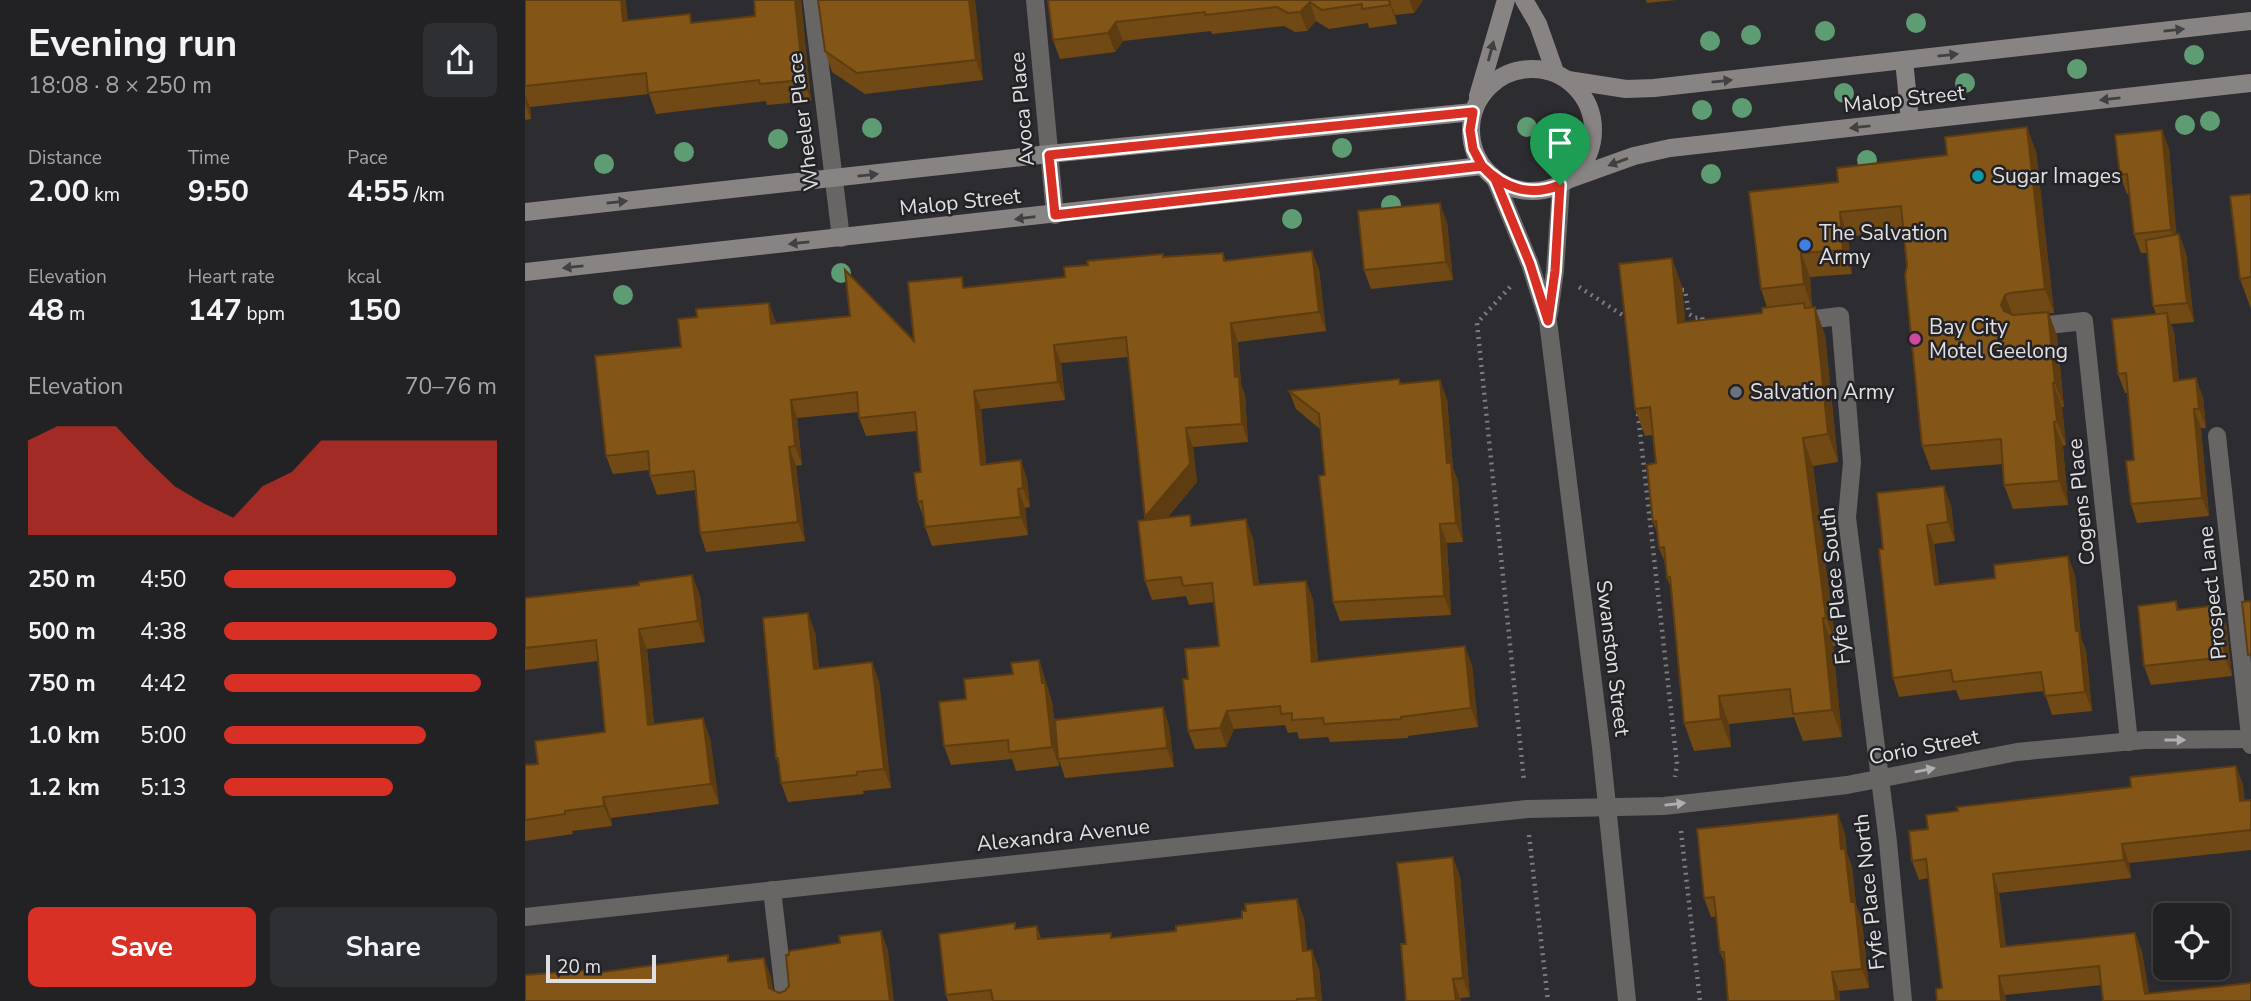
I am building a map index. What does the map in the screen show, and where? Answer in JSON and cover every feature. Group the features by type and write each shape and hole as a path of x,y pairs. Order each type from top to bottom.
{"street":[{"name":"Wheeler Place","path":"812,0 841,238"},
{"name":"Avoca Place","path":"1035,0 1055,215"},
{"path":"1475,107 1497,80 1510,72 1540,69 1561,76 1579,90 1587,102 1593,130 1592,144 1586,158 1564,182 1531,191 1506,186 1489,173 1473,149 1470,130 1475,107 1506,0"},
{"path":"1524,0 1561,76"},
{"name":"Malop Street","path":"1561,76 1626,89 1654,88 2251,21"},
{"path":"1904,60 1910,121"},
{"name":"Malop Street","path":"1564,182 1634,156 1670,148 2251,83"},
{"name":"Malop Street","path":"525,212 1475,107"},
{"name":"Malop Street","path":"525,272 1055,215 1489,173"},
{"name":"Swanston Street","path":"1489,173 1530,264 1548,321 1607,806 1627,1001"},
{"name":"Swanston Street","path":"1548,321 1564,182"},
{"name":"Fyfe Place South","path":"1778,323 1840,316 1852,461 1847,518 1880,779"},
{"name":"Cogens Place","path":"2021,328 2084,321 2129,741"},
{"name":"Prospect Lane","path":"2217,436 2251,745"},
{"name":"Corio Street","path":"1607,806 1664,806 1880,779 2017,752 2129,741 2251,739"},
{"name":"Fyfe Place North","path":"1880,779 1903,1001"},
{"name":"Alexandra Avenue","path":"525,917 1485,813 1607,806"},
{"path":"772,890 785,1001"}],"path":[{"path":"1522,763 1477,323 1530,264"},
{"path":"1555,271 1627,318"},
{"path":"1682,290 1685,290 1689,314 1695,318 1702,317 1703,327"},
{"path":"1638,413 1677,764 1675,779"},
{"path":"1680,825 1700,1001"},
{"path":"1531,851 1548,1001"}],"building":[{"path":"525,0 621,0 623,21 690,14 691,23 755,16 754,0 795,0 803,80 760,84 759,80 648,93 646,73 525,86"},
{"path":"818,0 969,0 976,60 857,73 825,51"},
{"path":"1048,0 1389,0 1390,5 1362,9 1362,4 1322,10 1310,2 1300,12 1288,13 1277,7 1205,15 1205,12 1116,22 1108,33 1053,40"},
{"path":"2027,127 2045,289 2010,293 2005,295 2001,305 2004,311 2013,315 2048,312 2055,383 2057,421 2054,422 2059,481 2004,485 2001,439 1922,446 1901,206 1840,212 1843,250 1801,253 1804,284 1761,289 1749,192 1838,182 1837,168 1947,155 1945,137"},
{"path":"2162,130 2171,230 2134,234 2127,174 2120,175 2115,135"},
{"path":"2251,194 2251,277 2240,279 2230,196"},
{"path":"1440,203 1446,262 1364,270 1358,211"},
{"path":"2179,234 2187,303 2153,306 2146,240"},
{"path":"1312,251 1319,312 1231,323 1235,377 1239,376 1242,424 1186,428 1190,464 1145,517 1126,337 1054,345 1058,382 974,391 981,465 1021,460 1023,488 1018,489 1021,517 925,527 922,501 918,502 914,473 921,472 915,412 859,418 857,392 791,400 795,446 789,447 798,522 700,533 694,471 650,476 648,451 606,456 595,356 681,347 678,319 697,317 696,309 769,303 771,324 850,316 845,270 914,341 908,282 962,277 963,288 1065,277 1064,267 1088,265 1087,261 1163,254 1163,257 1223,253 1224,261"},
{"path":"1672,258 1678,323 1762,313 1762,308 1804,303 1805,308 1815,307 1828,434 1803,438 1826,618 1823,618 1832,710 1793,714 1790,689 1719,696 1721,719 1684,723 1670,577 1667,578 1664,547 1659,548 1656,521 1653,522 1647,465 1656,463 1650,407 1635,409 1619,264"},
{"path":"2167,313 2174,381 2196,378 2199,409 2194,409 2202,498 2131,504 2126,461 2134,460 2126,373 2118,374 2112,319"},
{"path":"1399,379 1400,384 1440,380 1447,463 1451,462 1456,523 1440,524 1444,596 1333,602 1319,476 1325,475 1319,414 1289,391"},
{"path":"1944,486 1948,522 1927,525 1935,585 1995,578 1994,565 2068,556 2085,692 2045,696 2041,672 1953,682 1951,670 1893,678 1879,549 1883,549 1877,493"},
{"path":"1190,515 1191,526 1246,519 1254,585 1306,581 1312,662 1465,646 1471,708 1401,719 1324,724 1323,718 1292,720 1292,713 1281,714 1280,706 1227,711 1220,728 1188,731 1183,679 1188,679 1185,649 1219,646 1212,583 1183,586 1181,577 1145,581 1138,521"},
{"path":"692,575 698,621 639,629 648,725 703,718 711,784 603,797 604,806 525,820 525,765 538,764 535,741 605,732 596,640 525,648 525,598 639,585 639,582"},
{"path":"2176,601 2177,610 2219,605 2225,657 2144,666 2138,606"},
{"path":"2251,601 2251,654 2248,655 2242,602"},
{"path":"808,613 814,669 872,662 884,769 857,772 857,775 781,783 776,758 763,618"},
{"path":"1039,660 1042,683 1045,683 1052,747 1009,752 1008,740 944,746 939,702 966,699 964,679 1013,674 1011,663"},
{"path":"1163,707 1167,748 1058,759 1055,720"},
{"path":"2236,766 2240,801 2251,800 2251,830 2122,844 2124,860 1993,874 2001,947 2135,933 2145,994 2251,983 2251,1001 2103,1001 2099,966 1999,976 2001,1001 1937,1001 1936,989 1942,988 1926,859 1912,861 1909,831 1928,829 1926,815 1958,811 1957,807 2131,787 2130,777"},
{"path":"1838,814 1841,849 1845,848 1851,902 1855,902 1862,969 1832,972 1836,1001 1728,1001 1724,952 1720,952 1714,897 1704,898 1697,829"},
{"path":"1453,857 1463,978 1453,979 1456,1001 1406,1001 1401,944 1406,944 1397,863"},
{"path":"1297,899 1303,951 1312,950 1316,998 1297,1001 993,1001 991,990 946,995 939,934 1015,923 1015,929 1037,926 1038,939 1111,933 1111,938 1176,931 1176,926 1242,918 1242,911 1246,911 1245,904"},
{"path":"881,931 890,1001 525,1001 525,975 588,970 588,974 728,955 728,962 764,958 769,988 779,993 789,986 786,955 789,955 789,951 840,943 839,936"}],"place":[{"name":"Sugar Images","path":"1978,176"},
{"name":"The Salvation Army","path":"1805,245"},
{"name":"Bay City Motel Geelong","path":"1915,339"},
{"name":"Salvation Army","path":"1736,392"}],"route":[{"path":"1560,185 1544,190 1518,190 1495,179 1482,166 1055,215 1049,155 1473,112 1470,130 1473,149 1482,166 1495,179 1530,264 1548,321 1555,271 1560,185"}]}
